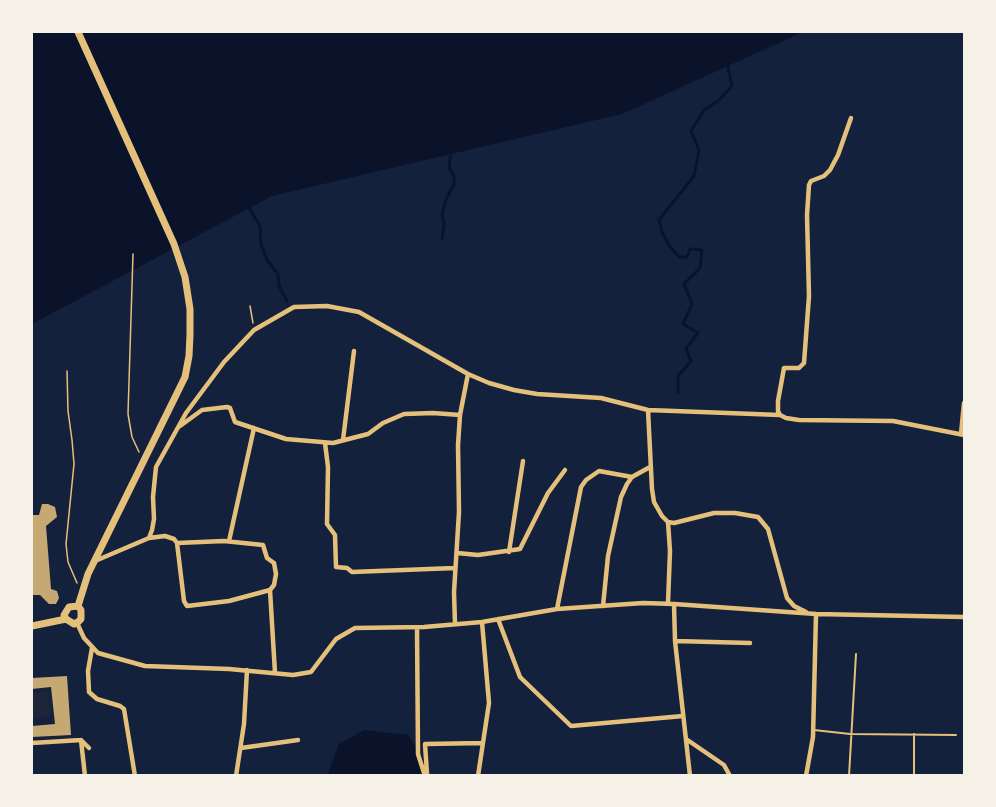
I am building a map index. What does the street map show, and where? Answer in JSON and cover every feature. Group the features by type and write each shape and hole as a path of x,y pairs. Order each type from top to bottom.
{"main road":[{"path":"78,32 174,244 184,277 190,309 189,356 185,377 82,591 78,606 82,615 81,619 77,623 69,622 64,615 69,607 78,606"},
{"path":"32,626 66,619"}],"street":[{"path":"780,415 778,402 783,370 788,367 802,367 804,363 808,296 809,185 830,170 851,118"},
{"path":"149,538 154,519 153,497 156,467 177,428 201,391 254,330 294,307 342,308 373,319 468,374 489,383 537,394 601,398 648,410 780,415 799,420 893,421 962,435 964,403"},
{"path":"343,440 354,351"},
{"path":"455,624 455,567 458,554 459,512 457,464 460,415 468,374"},
{"path":"177,428 202,410 227,407 230,408 235,422 286,439 325,442 368,434 383,423 404,414 460,415"},
{"path":"648,410 654,502 658,511 668,522 670,551 668,603"},
{"path":"229,541 254,428"},
{"path":"325,442 328,467 327,524 335,535 336,567 347,568 352,572 455,567"},
{"path":"509,552 523,461"},
{"path":"603,606 608,556 621,497 632,477 650,467"},
{"path":"458,554 478,555 509,552 521,548 548,493 565,470"},
{"path":"557,609 581,487 586,480 599,471 632,477"},
{"path":"668,522 682,522 714,513 735,513 758,517 771,537 781,583 787,598 794,606 809,613"},
{"path":"95,561 149,538 170,537 177,543 186,606 230,602 270,590 274,585 276,574 274,563 267,558 264,545 229,541 177,543"},
{"path":"270,590 275,672"},
{"path":"77,623 84,638 98,653 145,666 247,670 293,675 311,672 336,639 355,628 417,627 482,622 557,609 668,603 816,614 964,617"},
{"path":"674,604 675,641 690,776"},
{"path":"806,776 813,730 816,614"},
{"path":"498,619 520,677 571,726 683,716"},
{"path":"478,776 489,703 482,622"},
{"path":"417,627 418,754 426,776"},
{"path":"675,641 750,643"},
{"path":"92,648 88,671 89,692 97,699 124,709 135,776"},
{"path":"236,776 241,748 247,670"},
{"path":"686,739 724,765 730,776"},
{"path":"81,740 85,776"},
{"path":"32,743 81,740 89,748"},
{"path":"241,748 298,740"},
{"path":"426,776 425,744 483,743"}],"lane":[{"path":"849,776 855,654"},
{"path":"813,730 850,734 956,735"},
{"path":"914,734 914,776"}],"path":[{"path":"133,254 128,414 132,437 143,457"},
{"path":"250,306 254,330"},
{"path":"67,371 68,411 74,464 66,544 72,576 82,591"}],"shaded area":[{"path":"32,32 803,32 622,114 272,196 32,324"},
{"path":"48,691 50,716 32,718 32,692"},
{"path":"364,730 408,735 424,759 427,776 327,776 339,744"}],"building":[{"path":"42,504 55,507 57,517 46,526 51,589 57,591 59,598 56,604 49,604 40,595 33,595 32,515 39,515"},
{"path":"67,676 71,735 32,737 32,726 55,724 51,687 32,689 32,678"}],"waterway":[{"path":"678,393 678,376 691,361 686,349 698,333 683,324 692,304 684,284 700,268 702,250 690,249 687,257 679,257 669,245 659,220 694,176 699,150 691,131 704,110 718,101 732,86 727,63"},
{"path":"442,239 444,223 442,214 447,197 454,185 454,176 449,167 451,152"},
{"path":"248,206 260,226 261,244 267,260 278,274 279,286 287,301"}]}
